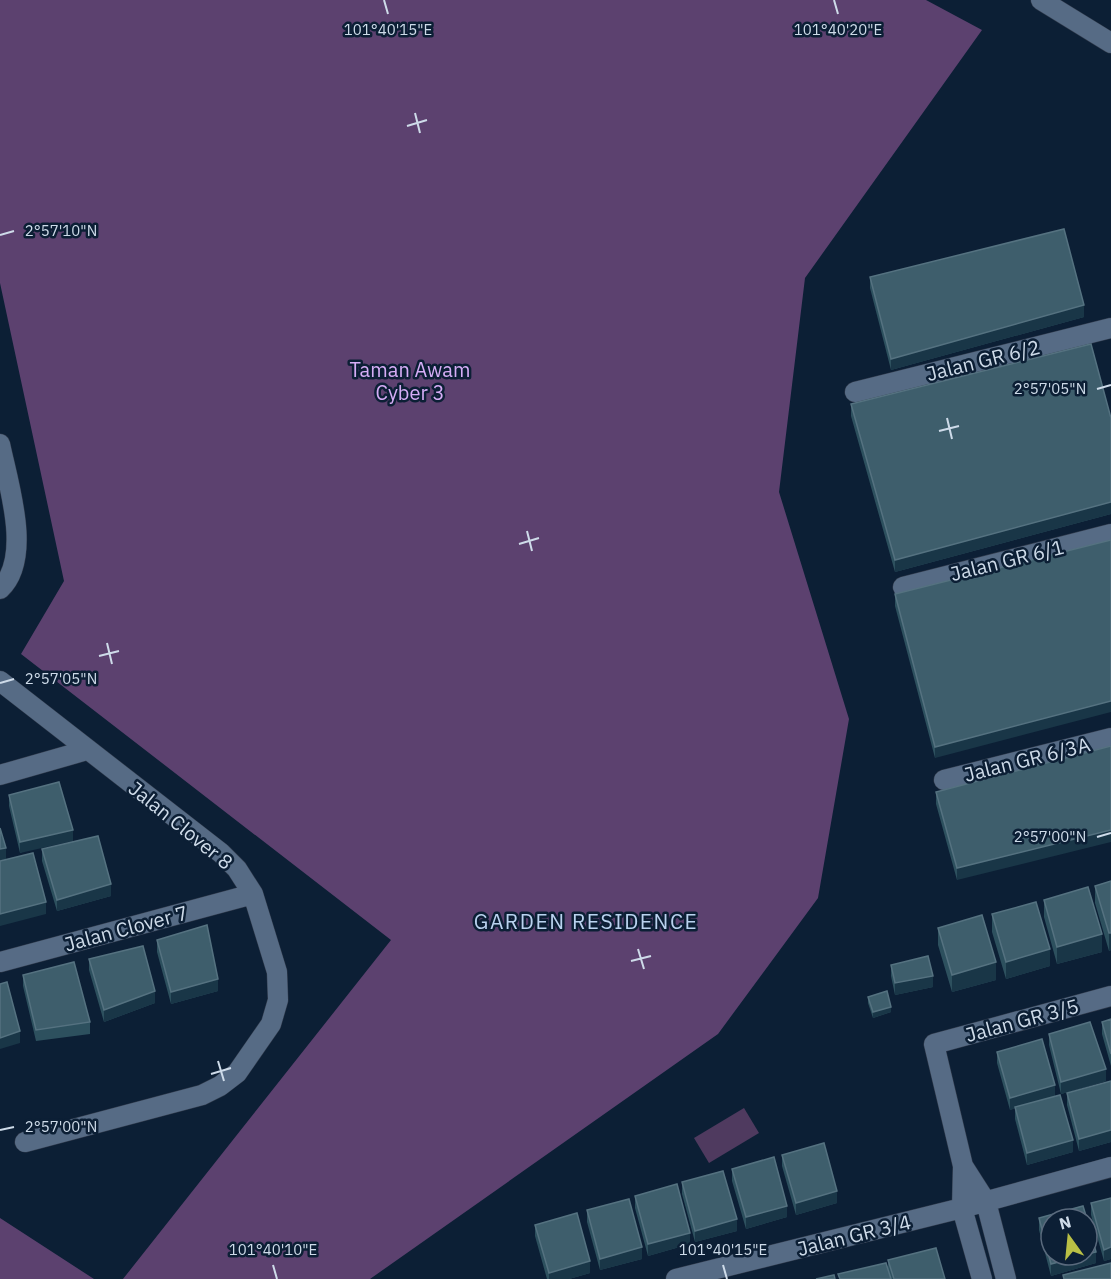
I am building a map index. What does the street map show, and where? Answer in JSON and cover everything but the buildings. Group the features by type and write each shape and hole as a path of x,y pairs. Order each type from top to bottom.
{"street":[{"path":"1041,0 1111,43"},
{"name":"Jalan GR 6/2","path":"855,392 1111,328"},
{"path":"0,444 18,535 16,556 11,572 5,585 0,589"},
{"name":"Jalan GR 6/1","path":"903,587 1111,534"},
{"name":"Jalan Clover 8","path":"0,681 220,853 237,869 252,894 278,972 278,1000 271,1024 237,1074 220,1086 202,1095 26,1142"},
{"name":"Jalan GR 6/3A","path":"944,780 1111,738"},
{"path":"0,775 87,750"},
{"name":"Jalan Clover 7","path":"0,962 252,894"},
{"name":"Jalan GR 3/5","path":"963,1166 934,1044 1111,996"},
{"path":"963,1166 986,1202 1006,1279"},
{"path":"963,1166 962,1208 982,1279"},
{"path":"986,1202 1111,1167"},
{"name":"Jalan GR 3/4","path":"676,1279 986,1202"}],"shaded area":[{"path":"744,1108 759,1133 709,1163 694,1138"}],"green space":[{"name":"Taman Awam Cyber 3","path":"0,0 926,0 982,30 805,278 779,492 849,719 818,898 718,1034 370,1279 123,1279 391,940 21,654 64,581 0,283"},
{"path":"0,1218 94,1279 0,1279"}],"district":[{"name":"GARDEN RESIDENCE","path":"586,921"}]}
